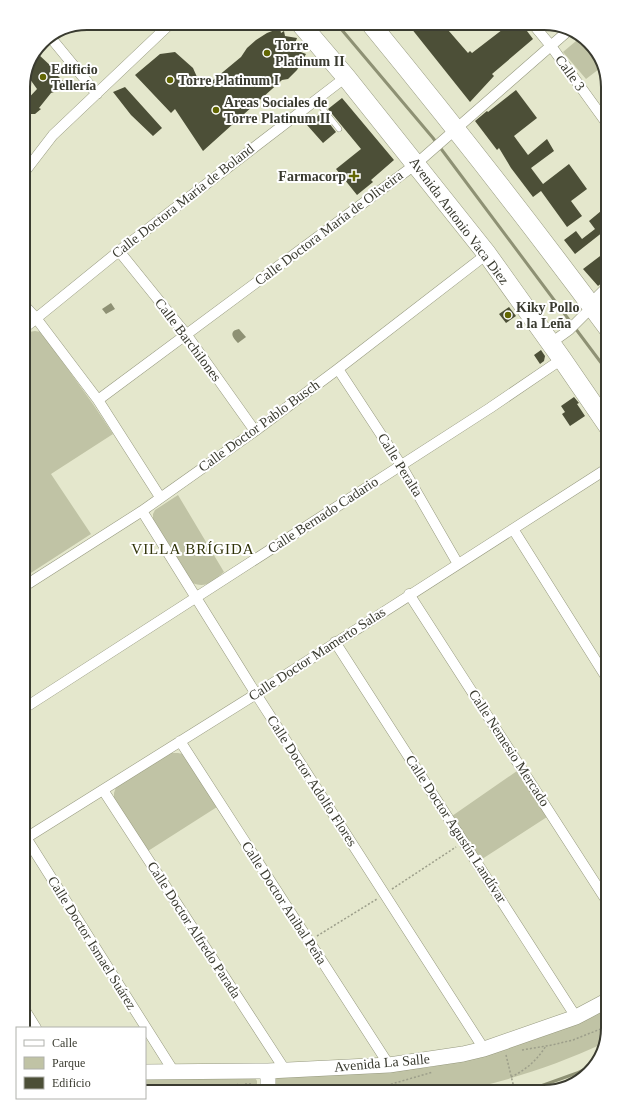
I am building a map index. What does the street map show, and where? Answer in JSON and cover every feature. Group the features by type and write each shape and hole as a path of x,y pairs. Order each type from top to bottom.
{"highway":[{"name":"Avenida Antonio Vaca Diez","path":"306,30 421,159 601,416"},
{"path":"375,30 453,131 535,230 601,319"}],"main road":[{"name":"Avenida La Salle","path":"146,1072 268,1071 388,1065 463,1054 576,1017 601,1004"},
{"path":"268,1071 271,1085"}],"street":[{"path":"30,165 53,135 164,30"},
{"name":"Calle 3","path":"538,30 601,115"},
{"name":"Calle Doctora María de Oliveira","path":"98,400 421,159 564,34"},
{"path":"54,41 97,94"},
{"name":"Calle Doctora María de Boland","path":"30,323 118,251 346,76"},
{"name":"Calle Barchilones","path":"118,251 186,334 255,431"},
{"name":"Calle Doctor Pablo Busch","path":"30,583 142,511 255,431 487,254"},
{"path":"551,343 569,330 592,307 601,293"},
{"path":"30,312 98,400 160,497"},
{"name":"Calle Bernado Cadario","path":"30,704 401,465 562,359"},
{"name":"Calle Peralta","path":"338,369 401,465 458,564"},
{"name":"Calle Doctor Mamerto Salas","path":"30,833 103,790 256,694 601,472"},
{"name":"Calle Doctor Adolfo Flores","path":"142,511 256,694 484,1048"},
{"path":"513,529 601,669"},
{"name":"Calle Nemesio Mercado","path":"410,594 601,891"},
{"name":"Calle Doctor Agustín Landívar","path":"335,642 576,1017"},
{"name":"Calle Doctor Anibal Peña","path":"180,741 388,1065"},
{"name":"Calle Doctor Alfredo Parada","path":"103,790 285,1070"},
{"name":"Calle Doctor Ismael Suárez","path":"30,844 146,1027"},
{"path":"30,1018 35,1027"},
{"name":"Calle Doctor Ismael Suárez","path":"146,1028 174,1072"}],"lane":[{"path":"316,100 339,129"}],"path":[{"path":"501,1042 506,1054 513,1085"},
{"path":"511,1077 522,1072 533,1063 546,1046"},
{"path":"210,1085 238,1085"}],"green space":[{"path":"577,40 587,49 598,70 586,79 563,52"},
{"path":"30,332 41,332 113,434 51,474 91,534 30,573"},
{"path":"178,495 224,572 210,583 198,585 193,583 153,519 155,510"},
{"path":"171,753 183,754 217,807 148,851 114,799 114,793 116,787"},
{"path":"517,771 547,817 479,861 452,816"},
{"path":"601,1011 601,1028 598,1046 549,1066 485,1085 275,1085 275,1080 277,1078 373,1073 431,1067 492,1053"},
{"path":"254,1076 257,1081 257,1085 146,1085 146,1079"}],"shaded area":[{"path":"111,303 115,309 106,314 102,309"},
{"path":"239,329 246,337 238,343 232,335 234,331"}],"building":[{"path":"275,30 280,30 281,33 284,31 285,36 297,38 293,49 306,54 297,70 288,79 282,80 203,151 175,109 171,113 135,75 160,54 175,52 193,68 197,77 206,86 241,57 247,48 256,40"},
{"path":"413,30 448,30 468,53 470,51 472,53 502,30 526,30 533,39 492,74 494,76 470,102"},
{"name":"Edificio Tellería","path":"40,56 54,69 57,75 64,82 51,93 39,108 41,109 35,114 30,115 30,96 37,89 31,80 32,72"},
{"path":"125,87 162,128 153,136 131,115 113,92"},
{"path":"516,90 537,118 514,136 528,155 547,139 554,151 531,168 543,184 569,164 587,189 571,201 582,216 567,227 541,191 533,197 511,168 499,148 497,150 475,121"},
{"path":"342,98 394,160 371,180 373,182 357,195 336,169 361,149 328,109"},
{"path":"322,114 336,132 323,143 307,125"},
{"path":"601,211 601,234 575,254 564,240 576,231 582,239 595,229 589,221"},
{"path":"601,255 601,284 598,286 583,269"},
{"name":"Kiky Pollo a la Leña","path":"509,307 516,316 506,323 499,314"},
{"path":"541,350 545,356 544,361 540,364 534,355"},
{"path":"574,397 579,403 577,404 585,416 570,426 562,414 565,412 561,406"}],"waterway":[{"path":"342,30 433,138 601,363"},
{"path":"544,1085 583,1070"}],"place":[{"name":"Torre Platinum II","path":"267,53"},
{"name":"Edificio Tellería","path":"43,77"},
{"name":"Torre Platinum I","path":"170,80"},
{"name":"Areas Sociales de Torre Platinum II","path":"216,110"},
{"name":"Farmacorp","path":"354,176"},
{"name":"Kiky Pollo a la Leña","path":"508,315"}],"district":[{"name":"VILLA BRÍGIDA","path":"193,549"}]}
